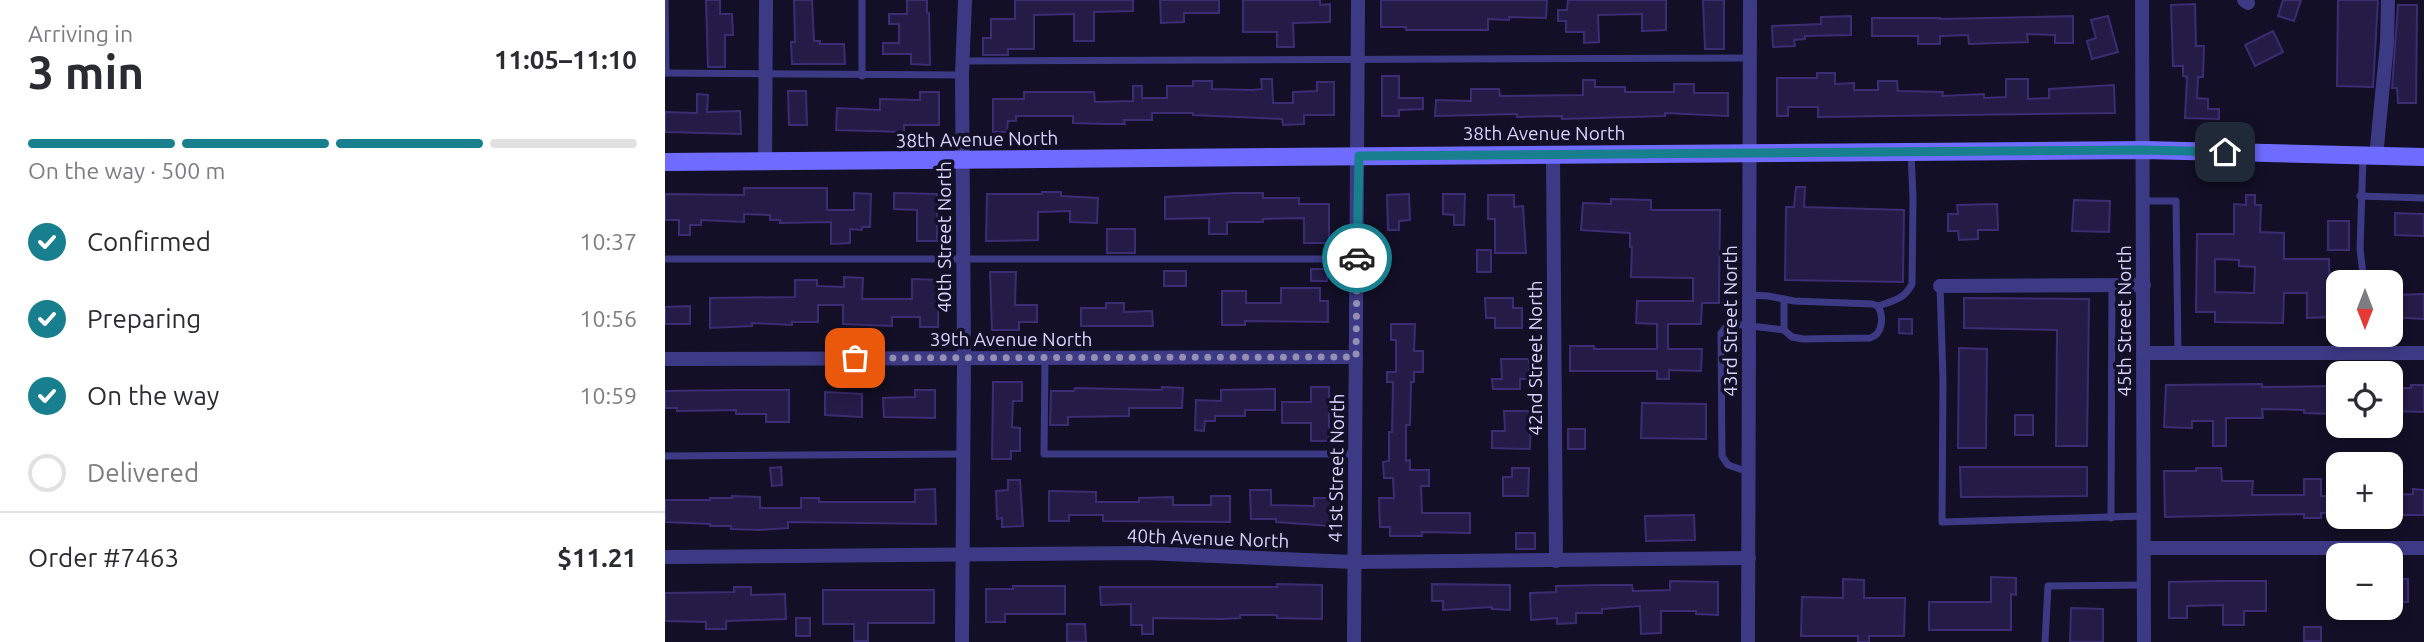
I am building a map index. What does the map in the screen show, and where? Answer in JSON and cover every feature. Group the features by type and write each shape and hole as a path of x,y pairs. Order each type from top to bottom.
{"main road":[{"name":"38th Avenue North","path":"665,162 2144,150 2424,157"}],"street":[{"path":"765,163 766,0"},
{"name":"40th Street North","path":"963,642 965,0"},
{"name":"41st Street North","path":"1354,642 1358,0"},
{"name":"43rd Street North","path":"1748,642 1750,0"},
{"name":"45th Street North","path":"2142,0 2144,642"},
{"path":"2370,157 2387,43 2388,0"},
{"name":"42nd Street North","path":"1553,154 1556,561"},
{"path":"1940,286 2144,285"},
{"path":"2143,353 2424,353"},
{"name":"39th Avenue North","path":"665,359 1356,357"},
{"path":"2144,548 2424,548"},
{"name":"40th Avenue North","path":"665,557 1144,553 1354,562 1749,558"}],"lane":[{"path":"665,0 665,74 862,76 963,68 1358,59 1750,58"},
{"path":"862,0 862,76"},
{"path":"1749,295 1878,306 1899,299 1907,293 1912,284 1911,152"},
{"path":"2363,270 2360,196 2370,157"},
{"path":"2360,196 2424,198"},
{"path":"2144,201 2176,201 2178,353"},
{"path":"665,259 1357,259"},
{"path":"2111,518 2112,285"},
{"path":"1940,286 1943,379 1942,522 2144,516"},
{"path":"1784,299 1784,330"},
{"path":"1749,472 1728,466 1721,456 1721,333 1728,325 1749,325 1784,330 1791,337 1803,339 1870,338 1881,331 1881,312 1878,306"},
{"path":"2366,347 2366,353"},
{"path":"1045,358 1044,454 1355,454"},
{"path":"665,456 964,454"},
{"path":"2045,642 2048,586 2144,585"}],"building":[{"path":"706,0 720,0 720,14 732,14 733,35 725,35 725,67 708,67"},
{"path":"794,0 812,0 814,41 820,41 820,44 844,44 845,64 792,64 791,42 795,42"},
{"path":"907,0 927,0 930,65 911,64 911,54 883,54 883,43 899,43 899,24 889,24 889,14 907,14"},
{"path":"1015,0 1133,0 1133,11 1094,12 1094,41 1074,41 1074,14 1034,15 1034,49 1008,49 1008,55 983,55 983,38 991,38 991,19 1015,19"},
{"path":"1160,0 1219,0 1219,13 1184,13 1184,22 1161,23"},
{"path":"1243,0 1320,0 1320,5 1330,4 1330,22 1293,23 1294,47 1277,47 1277,32 1243,32"},
{"path":"1381,0 1547,0 1546,18 1488,19 1488,30 1406,30 1406,27 1381,27"},
{"path":"1568,0 1666,0 1666,30 1642,31 1642,14 1598,15 1599,42 1584,43 1584,32 1566,32 1566,21 1558,21 1558,10 1567,10"},
{"path":"1703,0 1724,0 1724,49 1705,49"},
{"path":"2283,0 2301,0 2294,21 2278,16"},
{"path":"2338,0 2378,0 2373,87 2337,86"},
{"path":"2195,4 2196,46 2204,46 2203,77 2198,77 2197,98 2208,99 2208,109 2219,109 2219,119 2185,118 2187,77 2183,76 2183,66 2173,66 2171,5"},
{"path":"2398,5 2417,5 2416,103 2398,103 2397,88 2392,88"},
{"path":"1851,16 1851,35 1805,36 1805,39 1794,40 1795,46 1773,47 1772,26 1821,24 1821,17"},
{"path":"2073,16 2073,43 2055,43 2055,35 2027,34 2028,42 1969,44 1968,35 1940,36 1940,44 1918,44 1918,36 1872,36 1872,18"},
{"path":"2108,16 2118,52 2092,59 2087,41 2096,38 2091,20"},
{"path":"2273,31 2283,52 2255,66 2245,45"},
{"path":"1817,73 1835,73 1835,84 1854,83 1854,90 1878,90 1878,81 1897,81 1898,91 1943,92 1942,96 1984,94 1984,98 2006,97 2006,79 2028,79 2028,99 2049,98 2049,89 2114,85 2115,113 1818,117 1818,107 1788,107 1788,116 1777,116 1777,78 1817,78"},
{"path":"1382,76 1399,76 1399,98 1423,98 1423,109 1399,110 1399,116 1382,116"},
{"path":"1261,79 1272,79 1273,103 1293,103 1293,92 1317,91 1317,82 1334,82 1334,115 1304,115 1304,124 1283,125 1282,119 1193,113 1152,113 1152,120 1124,120 1125,124 1073,123 1073,116 1016,116 1016,121 1008,121 1007,132 993,132 993,99 1024,99 1024,92 1094,92 1095,102 1133,101 1133,86 1142,86 1142,98 1167,98 1167,86 1193,86 1193,81 1212,81 1212,89 1252,90 1262,89"},
{"path":"1583,80 1595,80 1595,87 1625,87 1625,92 1674,92 1674,84 1694,84 1694,93 1728,93 1728,116 1665,113 1665,116 1562,119 1562,116 1517,117 1517,114 1435,116 1436,100 1471,101 1471,89 1499,89 1500,96 1583,95"},
{"path":"788,91 806,91 807,125 789,125"},
{"path":"920,92 939,92 939,125 904,125 904,132 836,130 837,108 880,110 880,99 920,100"},
{"path":"697,94 708,95 707,112 740,111 741,134 665,132 665,112 697,113"},
{"path":"1796,187 1805,187 1804,207 1904,210 1903,282 1785,280 1786,207 1794,207"},
{"path":"744,188 827,188 827,210 854,210 854,193 871,194 870,227 862,227 862,230 850,229 850,243 831,244 831,222 780,223 780,220 770,220 770,215 744,214 744,222 701,220 701,225 690,225 690,235 679,235 679,220 665,220 665,194 744,195"},
{"path":"1042,192 1098,198 1097,223 1070,222 1070,211 1038,212 1038,240 986,241 987,194"},
{"path":"894,193 937,194 937,241 917,241 917,210 894,209"},
{"path":"1263,193 1263,198 1299,198 1299,204 1329,204 1329,243 1304,243 1304,218 1227,222 1227,234 1209,234 1209,218 1165,219 1165,197"},
{"path":"1409,194 1410,220 1399,221 1399,230 1388,230 1387,195"},
{"path":"1443,194 1465,194 1464,225 1454,225 1454,215 1443,214"},
{"path":"1488,195 1514,195 1514,207 1523,206 1526,253 1495,253 1495,219 1488,219"},
{"path":"2246,195 2255,195 2255,205 2261,205 2260,232 2284,233 2284,259 2329,259 2329,270 2326,270 2326,317 2307,318 2307,293 2284,293 2283,323 2215,322 2215,312 2196,312 2197,234 2234,234 2234,204 2246,205","holes":["2215,259 2239,260 2239,266 2255,267 2254,293 2215,292"]},
{"path":"1611,199 1651,200 1651,210 1720,210 1719,303 1702,303 1701,324 1668,324 1668,349 1702,349 1701,371 1669,370 1669,379 1657,379 1657,371 1570,371 1570,346 1594,346 1594,349 1657,349 1657,324 1636,323 1637,301 1693,301 1693,278 1631,277 1630,233 1581,230 1583,203 1611,204"},
{"path":"2074,200 2110,201 2109,232 2072,231"},
{"path":"1997,204 1998,230 1978,230 1978,239 1959,240 1958,231 1948,231 1948,214 1958,214 1957,205"},
{"path":"2395,213 2424,214 2424,236 2395,235"},
{"path":"2328,221 2349,221 2349,250 2328,250"},
{"path":"1107,229 1135,229 1135,253 1107,253"},
{"path":"1477,250 1491,250 1491,272 1477,272"},
{"path":"1311,269 1328,269 1327,281 1311,281"},
{"path":"1164,271 1186,271 1186,286 1164,286"},
{"path":"990,272 1016,272 1015,305 1037,305 1037,322 1019,322 1019,330 992,330"},
{"path":"844,277 863,278 862,299 912,299 912,279 939,280 938,327 920,327 920,317 892,317 892,326 843,324 843,305 818,305 818,322 792,322 792,325 752,323 752,326 710,328 710,298 795,297 795,280 817,280 817,286 844,287"},
{"path":"1281,288 1320,288 1320,301 1328,301 1328,322 1245,321 1245,325 1222,325 1222,291 1246,291 1246,303 1281,303"},
{"path":"2424,294 2424,319 2403,318 2403,295"},
{"path":"1485,298 1513,298 1513,308 1522,308 1522,328 1495,328 1495,318 1486,318"},
{"path":"1964,298 2089,299 2087,446 2056,446 2057,330 1964,328"},
{"path":"1106,303 1124,303 1124,312 1152,311 1153,326 1081,326 1081,308 1106,308"},
{"path":"690,306 690,324 665,324 665,307"},
{"path":"1899,319 1912,319 1912,334 1899,333"},
{"path":"1391,324 1415,324 1414,351 1423,351 1423,372 1414,372 1414,382 1411,382 1410,425 1406,425 1406,461 1410,460 1410,470 1429,470 1429,486 1421,486 1422,513 1470,513 1470,533 1422,532 1422,536 1390,536 1390,527 1380,527 1379,498 1394,498 1393,478 1384,478 1383,462 1389,461 1389,432 1392,432 1393,382 1387,382 1387,372 1396,372 1396,340 1391,340"},
{"path":"1959,348 1987,349 1986,448 1958,448"},
{"path":"1501,359 1529,359 1529,379 1520,379 1520,389 1493,389 1492,379 1502,379"},
{"path":"993,382 1022,382 1022,401 1013,401 1012,427 1020,428 1020,451 1011,451 1011,459 992,459"},
{"path":"2166,385 2326,386 2326,414 2304,413 2304,410 2262,409 2263,418 2226,418 2226,446 2213,446 2213,421 2192,421 2192,428 2164,427"},
{"path":"2411,385 2424,385 2424,412 2403,411 2403,388 2411,388"},
{"path":"1162,387 1183,388 1182,408 1129,408 1129,416 1068,417 1068,425 1050,425 1051,391 1074,391 1075,388 1162,390"},
{"path":"1311,387 1329,387 1329,441 1311,441 1311,423 1282,423 1282,402 1311,402"},
{"path":"1275,389 1275,410 1245,410 1245,416 1215,416 1215,421 1205,421 1204,431 1195,430 1196,400 1221,401 1221,390"},
{"path":"789,390 789,422 766,422 766,414 736,414 736,410 677,411 677,408 665,408 665,391"},
{"path":"915,390 935,390 935,418 884,417 883,398 915,397"},
{"path":"825,392 862,394 862,417 825,415"},
{"path":"1642,403 1706,404 1706,439 1641,438"},
{"path":"1504,411 1531,411 1530,449 1492,448 1492,431 1505,431"},
{"path":"2015,415 2033,415 2033,435 2015,435"},
{"path":"1568,429 1585,429 1585,449 1568,449"},
{"path":"781,467 782,485 772,486 770,468"},
{"path":"1960,467 2087,467 2087,496 1961,497"},
{"path":"1512,468 1529,468 1528,496 1503,496 1503,477 1512,477"},
{"path":"2196,468 2221,468 2222,481 2253,481 2252,495 2304,495 2304,479 2321,479 2321,496 2326,496 2326,513 2321,513 2321,518 2304,518 2304,514 2165,517 2164,471 2196,471"},
{"path":"1008,480 1020,480 1023,526 1002,527 1002,518 997,519 996,491 1008,490"},
{"path":"935,489 936,524 788,522 788,528 760,530 665,522 665,500 760,497 760,508 801,508 801,498 819,498 819,502 915,502 915,490"},
{"path":"2413,489 2424,490 2424,515 2403,515 2403,494 2413,494"},
{"path":"1250,490 1271,490 1271,505 1314,506 1314,498 1330,498 1330,526 1276,522 1276,519 1251,519"},
{"path":"1049,491 1096,492 1096,502 1139,502 1139,498 1173,497 1173,505 1211,505 1211,496 1230,496 1230,522 1103,521 1103,515 1069,515 1069,521 1049,521"},
{"path":"1694,515 1695,540 1646,541 1645,516"},
{"path":"1516,533 1535,533 1535,549 1516,549"},
{"path":"1991,577 2016,578 2016,595 2011,594 2011,630 1929,630 1929,602 1991,602"},
{"path":"1843,579 1864,580 1864,598 1905,598 1904,636 1869,636 1869,642 1858,642 1858,636 1801,636 1802,597 1843,598"},
{"path":"2403,579 2408,579 2408,602 2403,602"},
{"path":"1670,581 1718,582 1718,615 1696,614 1696,611 1661,611 1661,633 1641,634 1640,606 1602,609 1602,613 1576,613 1576,623 1557,624 1557,618 1531,620 1530,593 1556,592 1556,586 1601,585 1632,585 1633,591 1670,590"},
{"path":"2266,581 2266,611 2244,611 2244,625 2223,625 2223,605 2187,606 2187,618 2169,618 2169,582"},
{"path":"1277,584 1322,585 1322,619 1277,618 1277,615 1240,615 1240,618 1222,619 1153,618 1153,634 1142,634 1142,625 1131,625 1131,604 1101,605 1100,587 1277,587"},
{"path":"1432,584 1510,585 1510,610 1492,607 1443,610 1443,601 1432,601"},
{"path":"1013,586 1065,586 1065,614 1005,614 1005,622 986,622 986,589 1013,589"},
{"path":"734,587 751,587 751,595 785,594 786,619 726,621 726,629 706,629 706,622 665,621 665,593 734,592"},
{"path":"823,590 934,590 934,623 868,623 868,641 854,641 854,624 823,624"},
{"path":"2071,608 2103,609 2103,642 2070,642"},
{"path":"796,618 810,618 810,636 796,636"},
{"path":"1067,624 1085,624 1086,642 1067,642"},
{"path":"2304,627 2321,627 2321,641 2304,641"}],"way so far":[{"path":"855,358 1356,357 1357,258"}],"route":[{"path":"1357,258 1359,156 2144,150 2225,152"}]}
